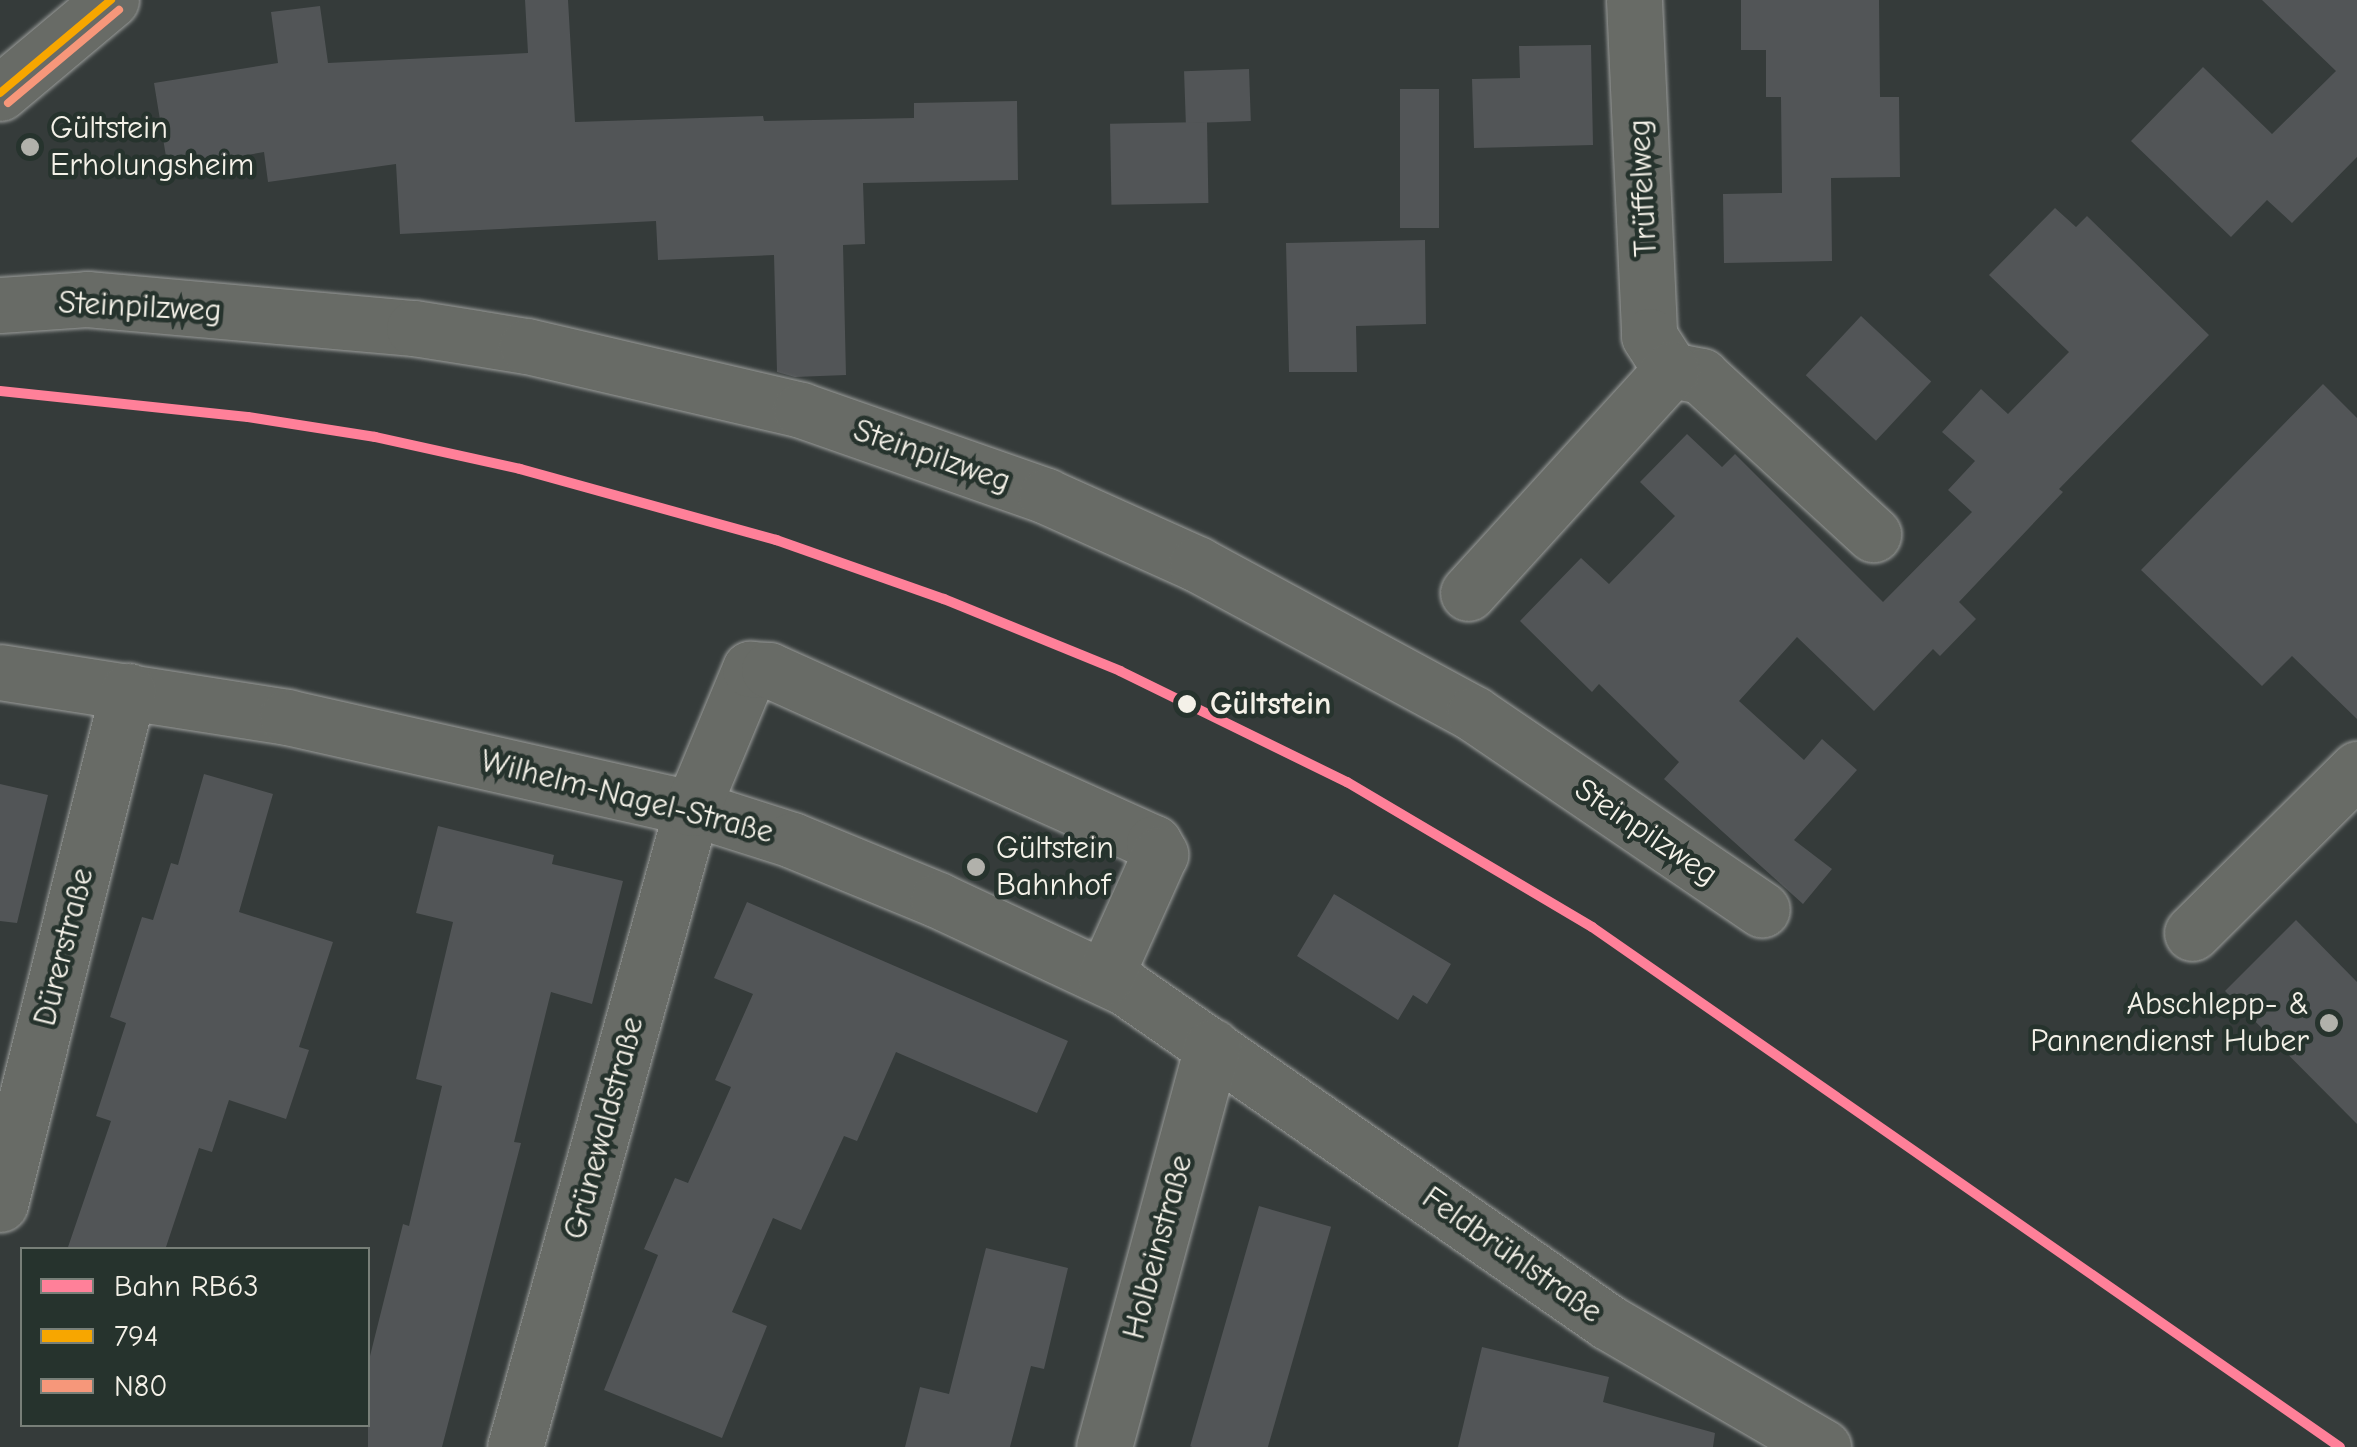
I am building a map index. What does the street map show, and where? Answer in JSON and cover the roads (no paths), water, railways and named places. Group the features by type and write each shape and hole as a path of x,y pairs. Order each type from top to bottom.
{"street":[{"path":"0,92 111,0"},
{"name":"Trüffelweg","path":"1634,0 1649,336 1672,370"},
{"name":"Steinpilzweg","path":"0,305 87,299 414,328 546,350 801,410 1046,496 1198,564 1474,714 1762,910"},
{"path":"1468,593 1672,370 1701,376 1873,534"},
{"name":"Grünewaldstraße","path":"515,1447 692,808 750,668 769,670 1154,842 1160,854 1105,977"},
{"name":"Wilhelm-Nagel-Straße","path":"0,672 386,736 692,808 828,854 1105,977 1212,1046"},
{"name":"Dürerstraße","path":"0,1204 128,691"},
{"path":"2192,933 2348,796"},
{"name":"Holbeinstraße","path":"1104,1447 1212,1046"},
{"name":"Feldbrühlstraße","path":"1212,1046 1608,1322 1823,1447"}],"rail line":[{"name":"RB63","path":"0,391 248,417 375,437 520,469 776,540 944,599 1120,671 1347,782 1592,927 2340,1447"}],"place":[{"name":"Gültstein Erholungsheim","path":"30,147"},
{"name":"Gültstein","path":"1187,704"},
{"name":"Gültstein Bahnhof","path":"976,867"},
{"name":"Abschlepp- & Pannendienst Huber","path":"2329,1023"}]}
